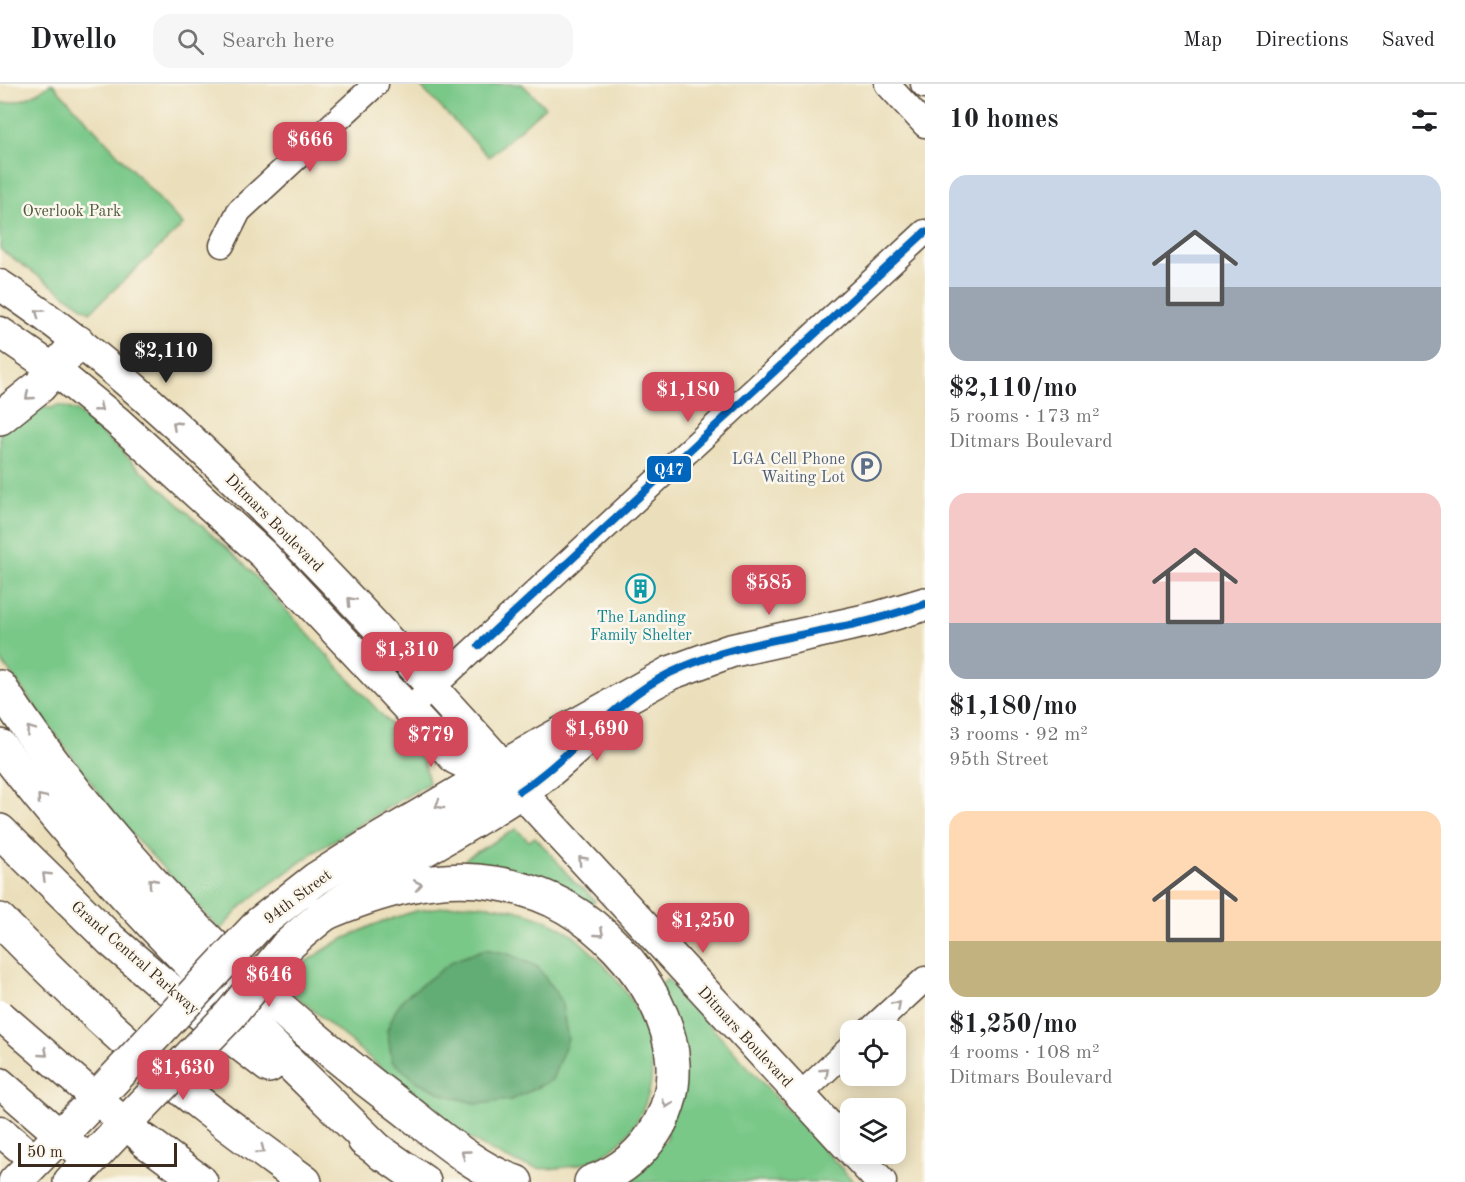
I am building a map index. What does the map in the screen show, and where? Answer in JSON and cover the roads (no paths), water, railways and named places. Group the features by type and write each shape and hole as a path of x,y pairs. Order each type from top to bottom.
{"main road":[{"path":"0,418 40,386 78,342"},
{"name":"94th Street","path":"25,1171 90,1106 260,923 316,879 505,778 670,673 714,656 878,618 925,604"},
{"path":"0,687 52,759 127,853 192,924 256,986 335,1055 410,1114 479,1164 516,1182"},
{"path":"0,746 56,816 170,942 382,1154"},
{"name":"94th Street","path":"75,1175 130,1137 286,946 322,915 388,870 472,822 505,778"},
{"name":"Grand Central Parkway","path":"0,831 104,933 160,983 382,1154 424,1182"},
{"path":"322,915 365,898 414,886 456,880 494,883 533,893 559,904 582,918 614,946 639,975 658,1009 670,1042 672,1080 668,1106 646,1145 614,1173 591,1182"},
{"path":"0,920 138,1052 218,1117"},
{"path":"0,939 88,1015 304,1182"},
{"path":"130,1137 190,1182"},
{"path":"130,1137 201,1182"},
{"path":"25,1171 75,1175"}],"street":[{"path":"222,245 239,211 376,84"},
{"path":"887,84 925,125"},
{"path":"408,710 925,232"},
{"name":"Ditmars Boulevard","path":"0,285 78,342 169,419 289,534 491,752 505,778 840,1138"},
{"name":"Ditmars Boulevard","path":"0,332 55,370 117,421 264,555 455,759 505,778"},
{"path":"881,1020 925,979"},
{"path":"0,1015 130,1137"},
{"path":"800,1095 840,1057"},
{"path":"0,1083 60,1136 75,1175"},
{"path":"0,1131 25,1171"},
{"path":"864,1164 881,1182"}],"place":[{"name":"LGA Cell Phone Waiting Lot","path":"866,467"},
{"name":"The Landing Family Shelter","path":"641,588"}],"park label":[{"name":"Overlook Park","path":"72,210"}]}
